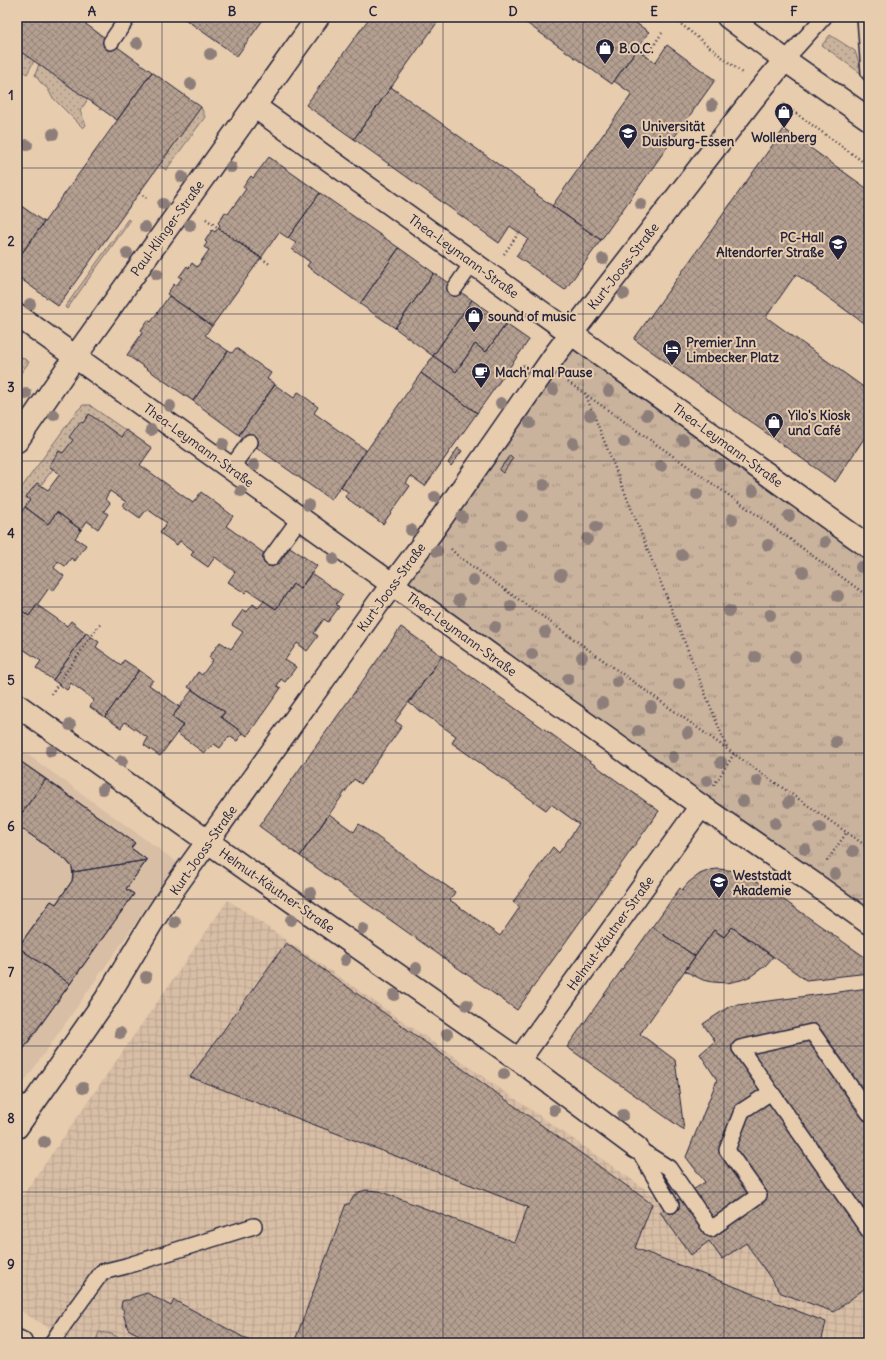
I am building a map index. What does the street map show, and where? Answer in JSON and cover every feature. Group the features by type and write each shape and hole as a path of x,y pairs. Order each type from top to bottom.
{"street":[{"name":"Paul-Klinger-Straße","path":"17,441 75,357 318,17"},
{"path":"728,17 785,60 869,119"},
{"name":"Kurt-Jooss-Straße","path":"17,1127 23,1104 106,999 175,887 431,533 571,333 752,100 785,60"},
{"name":"Thea-Leymann-Straße","path":"254,106 869,547"},
{"name":"Thea-Leymann-Straße","path":"17,315 394,584 701,806 869,923"},
{"name":"Helmut-Käutner-Straße","path":"17,705 208,842 519,1060 637,1148"},
{"name":"Helmut-Käutner-Straße","path":"519,1060 701,806"},
{"path":"17,1341 21,1343"}],"lane":[{"path":"111,42 128,17"},
{"path":"785,60 823,17"},
{"path":"864,17 869,73"},
{"path":"455,288 473,262"},
{"path":"231,468 250,442"},
{"path":"271,558 300,518"},
{"path":"869,1113 812,1032 740,1048 869,1231"},
{"path":"637,1148 669,1168 711,1229 759,1195 727,1150 742,1111 771,1092"},
{"path":"637,1148 671,1205"},
{"path":"52,1343 102,1272 126,1266 254,1226"}],"path":[{"path":"646,57 662,33"},
{"path":"139,193 147,198"},
{"path":"218,228 271,265"},
{"path":"504,254 518,234"},
{"path":"568,382 869,597"},
{"path":"585,393 727,748"},
{"path":"431,533 458,556 734,754 869,848"},
{"path":"51,694 100,624"},
{"path":"701,806 734,754"}],"shaded area":[{"path":"17,747 178,863 17,1092"},
{"path":"228,900 674,1209 862,1286 869,1295 869,1343 75,1343 17,1309 17,1204"}],"green space":[{"path":"830,35 855,51 863,75 822,45"},
{"path":"17,49 34,61 27,74 17,70"},
{"path":"39,64 88,99 80,111 86,125 83,128 52,97 48,89 35,75"},
{"path":"201,107 205,117 166,170 159,165"},
{"path":"128,219 130,221 67,309 65,307"},
{"path":"571,333 869,550 869,923 394,585"},
{"path":"17,354 29,362 17,378"},
{"path":"83,405 90,405 125,430 121,437 89,414 83,423 80,422 70,437 73,440 63,453 59,451 49,466 53,469 41,485 37,483 26,497 30,500 17,518 17,494 77,411"},
{"path":"99,1332 112,1334 128,1343 95,1343"}],"building":[{"path":"17,17 76,17 152,72 117,120 17,49"},
{"path":"182,17 265,17 237,56"},
{"path":"370,17 441,17 354,139 306,105"},
{"name":"B.O.C.","path":"518,17 627,17 649,32 612,84"},
{"name":"Universität Duisburg-Essen","path":"667,45 715,80 601,240 552,206 632,94 614,81 637,49 655,63"},
{"path":"152,72 201,107 58,306 17,276 17,260"},
{"path":"391,87 535,191 534,193 601,240 565,290 516,256 528,239 510,226 499,243 354,139"},
{"path":"784,129 869,190 869,327 796,274 766,317 869,391 869,431 835,482 634,339"},
{"path":"269,157 320,193 288,238 279,232 261,258 218,228 220,225 218,223 225,212 228,214 246,189 243,187 251,176 253,178"},
{"path":"320,193 399,248 360,304 307,266 310,262 292,249 296,243 288,238"},
{"path":"17,203 44,222 17,260"},
{"path":"218,228 261,258 212,326 167,294 174,284 176,286 182,278 179,277 187,266 189,268 192,263 197,267 209,250 204,247 207,243 205,241 212,230 215,232"},
{"path":"399,248 434,273 395,328 360,304"},
{"path":"434,273 472,300 433,356 395,328"},
{"path":"169,296 212,326 205,335 228,351 193,401 127,355 143,332 141,330 148,320 151,322"},
{"name":"sound of music","path":"472,300 506,324 486,352 475,344 456,372 433,356"},
{"path":"506,324 529,340 477,413 421,373 433,356 456,372 475,344 486,352"},
{"path":"236,348 271,373 267,379 275,384 239,435 193,401 228,351 232,353"},
{"path":"421,373 477,413 425,486 411,476 406,483 410,486 383,524 345,497 348,492 341,487"},
{"path":"275,385 294,398 298,392 300,393 318,407 314,413 366,450 331,500 239,435"},
{"path":"89,414 121,437 126,430 152,448 140,465 193,503 201,492 233,516 226,526 279,564 290,547 317,566 300,589 293,584 276,609 248,590 245,593 228,582 235,572 215,557 208,567 191,555 194,551 180,541 177,545 160,533 167,523 147,509 140,518 123,506 126,502 110,491 105,499 110,503 104,511 108,514 98,529 87,521 81,530 57,512 48,524 25,507 30,500 26,497 37,483 48,490 60,474 49,466 59,451 63,453 73,440 69,437 80,422 83,423"},
{"path":"458,448 462,451 451,466 448,463"},
{"path":"510,455 513,458 503,473 499,470"},
{"path":"25,507 48,524 57,512 81,530 75,538 86,545 75,561 71,558 65,566 58,561 54,568 64,576 53,591 49,588 29,616 17,607 17,518"},
{"path":"311,573 343,595 336,604 339,607 328,622 324,619 314,633 318,636 307,651 297,643 285,660 296,667 285,682 281,679 277,686 281,688 247,736 221,717 225,712 188,687 198,672 202,675 213,660 209,657 220,642 231,649 243,632 232,625 243,610 247,612 253,604 258,608 264,601 276,609 293,584 300,589"},
{"path":"37,605 67,626 71,621 86,633 53,680 36,668 41,661 17,645 17,611 19,608 29,616"},
{"path":"401,627 442,656 395,721 402,726 361,784 354,779 300,856 259,826"},
{"path":"86,633 99,642 96,647 121,665 124,660 139,670 105,717 90,707 94,700 71,683 67,690 53,680"},
{"path":"442,656 659,811 517,1010 300,856 329,814 354,832 359,824 455,892 450,900 500,936 520,907 513,902 553,847 559,853 579,824 551,804 546,810 452,743 456,736 409,703"},
{"path":"139,670 153,680 149,685 180,707 172,717 183,725 160,756 144,745 148,738 125,722 121,728 105,717"},
{"path":"192,690 225,712 221,717 243,733 237,741 229,736 220,748 214,744 204,753 177,733 183,725 172,717"},
{"path":"17,759 135,843 131,848 147,860 126,889 134,894 17,1058 17,949 51,901 56,904 72,881 73,877 72,867 66,860 17,825"},
{"path":"17,759 46,779 17,820"},
{"path":"46,779 135,843 131,848 147,860 73,872 72,867 66,860 17,825 17,820"},
{"path":"147,860 126,889 134,894 70,984 18,947 51,901 56,904 72,881 73,872"},
{"path":"718,869 737,871 750,878 751,877 869,960 869,973 806,980 732,927 724,937 714,930 695,956 652,927 680,888 682,890 689,882 700,874"},
{"path":"652,927 695,956 640,1034 675,1060 684,1130 567,1047"},
{"path":"732,927 773,957 765,966 751,976 727,983 703,980 685,971 714,930 724,937"},
{"path":"286,943 652,1204 635,1248 826,1322 821,1343 294,1343 346,1204 349,1204 354,1196 359,1192 366,1190 379,1191 514,1242 528,1207 190,1077"},
{"path":"18,947 70,984 19,1054 17,1053"},
{"path":"869,988 869,1295 865,1288 834,1312 781,1293 746,1243 722,1259 709,1241 691,1255 660,1212 705,1182 686,1157 717,1080 700,1054 715,1041 703,1024 730,1006"},
{"path":"147,1293 171,1306 174,1300 254,1343 151,1343 152,1342 128,1329 123,1313 124,1311 121,1307 122,1301 130,1300 131,1298"}],"place":[{"name":"B.O.C.","path":"605,65"},
{"name":"Wollenberg","path":"784,129"},
{"name":"Universität Duisburg-Essen","path":"628,150"},
{"name":"PC-Hall Altendorfer Straße","path":"838,261"},
{"name":"sound of music","path":"474,333"},
{"name":"Premier Inn Limbecker Platz","path":"672,366"},
{"name":"Mach' mal Pause","path":"481,389"},
{"name":"Yilo's Kiosk und Café","path":"774,439"},
{"name":"Weststadt Akademie","path":"719,899"}]}
